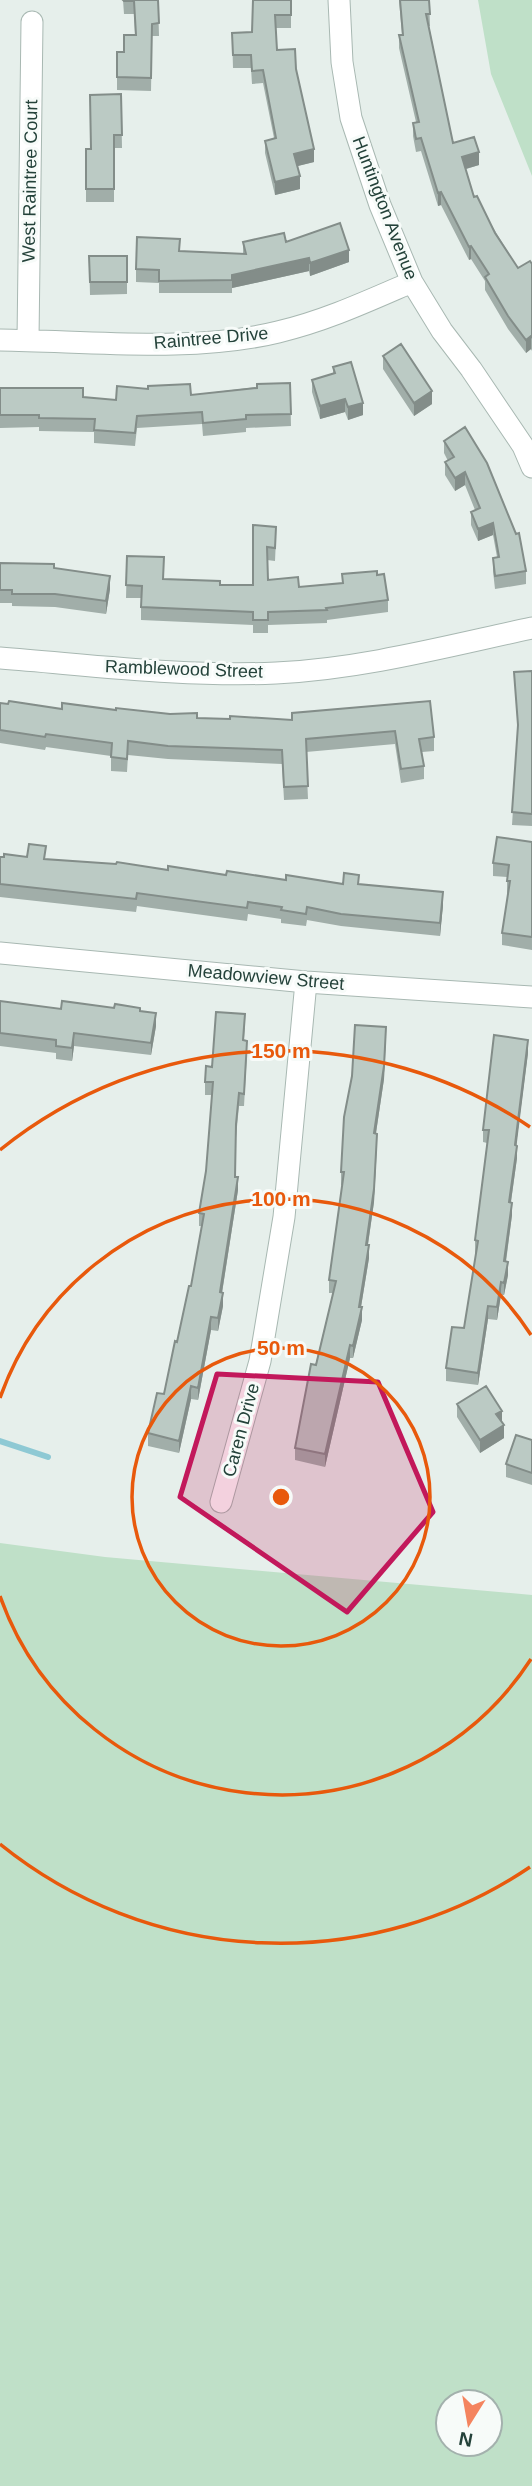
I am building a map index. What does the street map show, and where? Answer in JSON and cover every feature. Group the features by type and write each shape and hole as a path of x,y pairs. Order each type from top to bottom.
{"street":[{"name":"Huntington Avenue","path":"339,0 342,62 351,118 380,205 412,282 442,331 523,446 532,467"},
{"name":"West Raintree Court","path":"28,340 32,22"},
{"name":"Raintree Drive","path":"0,340 138,344 216,341 275,333 329,318 412,282"},
{"name":"Ramblewood Street","path":"0,658 198,673 277,673 374,662 532,628"},
{"name":"Meadowview Street","path":"0,953 306,982 532,997"},
{"name":"Caren Drive","path":"220,1503 260,1361 284,1217 306,982"}],"highlighted area":[{"path":"217,1374 378,1382 433,1512 347,1612 180,1497"}],"green space":[{"path":"478,0 532,0 532,176 491,74"},
{"path":"0,1543 105,1557 532,1595 532,2486 0,2486"}],"building":[{"path":"123,0 158,0 159,23 152,24 151,78 117,77 117,52 124,52 124,35 136,35 134,1"},
{"path":"253,0 291,0 291,15 275,15 277,50 295,49 296,69 314,149 294,154 300,176 275,182 265,141 276,138 263,70 252,71 251,55 233,55 232,33 252,32"},
{"path":"400,0 429,0 430,14 426,14 453,143 474,137 479,152 462,157 474,197 477,196 495,233 518,268 530,261 532,264 532,338 531,336 526,340 485,277 489,274 471,246 469,247 441,192 438,193 421,138 416,139 413,123 419,122 399,35 403,35"},
{"path":"121,94 122,135 114,135 114,189 86,189 86,149 91,149 90,95"},
{"path":"340,223 349,250 310,263 309,258 232,275 232,280 159,281 159,270 136,269 137,237 180,239 179,251 246,254 243,242 284,233 286,242"},
{"path":"89,256 127,256 127,282 90,282"},
{"path":"401,344 432,391 414,403 383,356"},
{"path":"351,362 363,403 348,407 345,399 320,406 312,380 335,373 333,367"},
{"path":"290,383 291,414 246,415 246,419 203,423 202,412 137,416 135,433 94,430 95,419 0,415 0,388 83,388 83,397 116,400 117,386 148,389 148,386 190,384 191,395 257,388 257,384"},
{"path":"465,427 487,463 516,534 519,533 526,571 495,576 493,558 499,557 493,523 478,529 471,512 480,508 465,472 455,478 445,462 454,457 444,441"},
{"path":"253,525 276,527 275,548 267,547 268,580 298,577 299,587 343,583 342,574 377,571 377,575 384,574 388,600 326,608 327,610 268,612 268,620 253,620 253,612 141,607 142,586 126,585 127,556 164,557 163,579 220,581 220,585 253,585"},
{"path":"0,563 54,564 54,568 110,576 106,601 55,594 12,594 12,590 0,590"},
{"path":"532,671 532,814 512,812 518,725 514,672"},
{"path":"9,701 62,709 62,703 170,714 197,713 197,718 230,719 230,716 292,720 292,713 430,701 434,737 419,739 424,766 401,769 395,731 306,739 308,786 284,787 282,750 168,746 128,741 127,759 111,757 112,743 0,730 0,703 8,704"},
{"path":"497,837 532,842 532,937 502,933 510,881 507,881 509,865 493,863"},
{"path":"29,844 46,846 44,859 117,862 168,870 168,866 226,875 227,871 286,880 286,875 343,884 344,873 359,875 358,884 443,892 440,923 341,914 307,907 306,914 248,902 247,908 137,893 136,899 0,884 0,857 4,857 4,854 27,857"},
{"path":"0,1001 61,1009 62,1001 114,1008 115,1004 140,1008 140,1011 156,1013 151,1043 74,1033 72,1048 56,1046 56,1040 0,1033"},
{"path":"216,1012 245,1014 243,1040 247,1041 244,1094 239,1093 236,1124 235,1177 238,1177 218,1318 211,1317 198,1388 191,1386 179,1441 148,1433 157,1393 164,1394 175,1341 177,1342 191,1286 204,1214 199,1213 206,1171 213,1082 205,1082 206,1066 212,1067"},
{"path":"355,1025 386,1027 384,1066 374,1133 377,1134 374,1189 366,1245 369,1245 359,1307 362,1307 353,1346 350,1345 325,1454 295,1448 311,1364 316,1365 336,1281 329,1280 344,1172 341,1172 344,1117 352,1076"},
{"path":"494,1035 528,1040 509,1202 512,1203 504,1261 508,1262 497,1307 488,1306 478,1373 446,1368 452,1327 464,1328 478,1241 475,1240 489,1130 483,1130"},
{"path":"486,1386 502,1411 496,1414 504,1425 480,1440 457,1404"},
{"path":"516,1435 532,1440 532,1473 506,1464"}],"waterway":[{"path":"0,1441 48,1457"}]}
